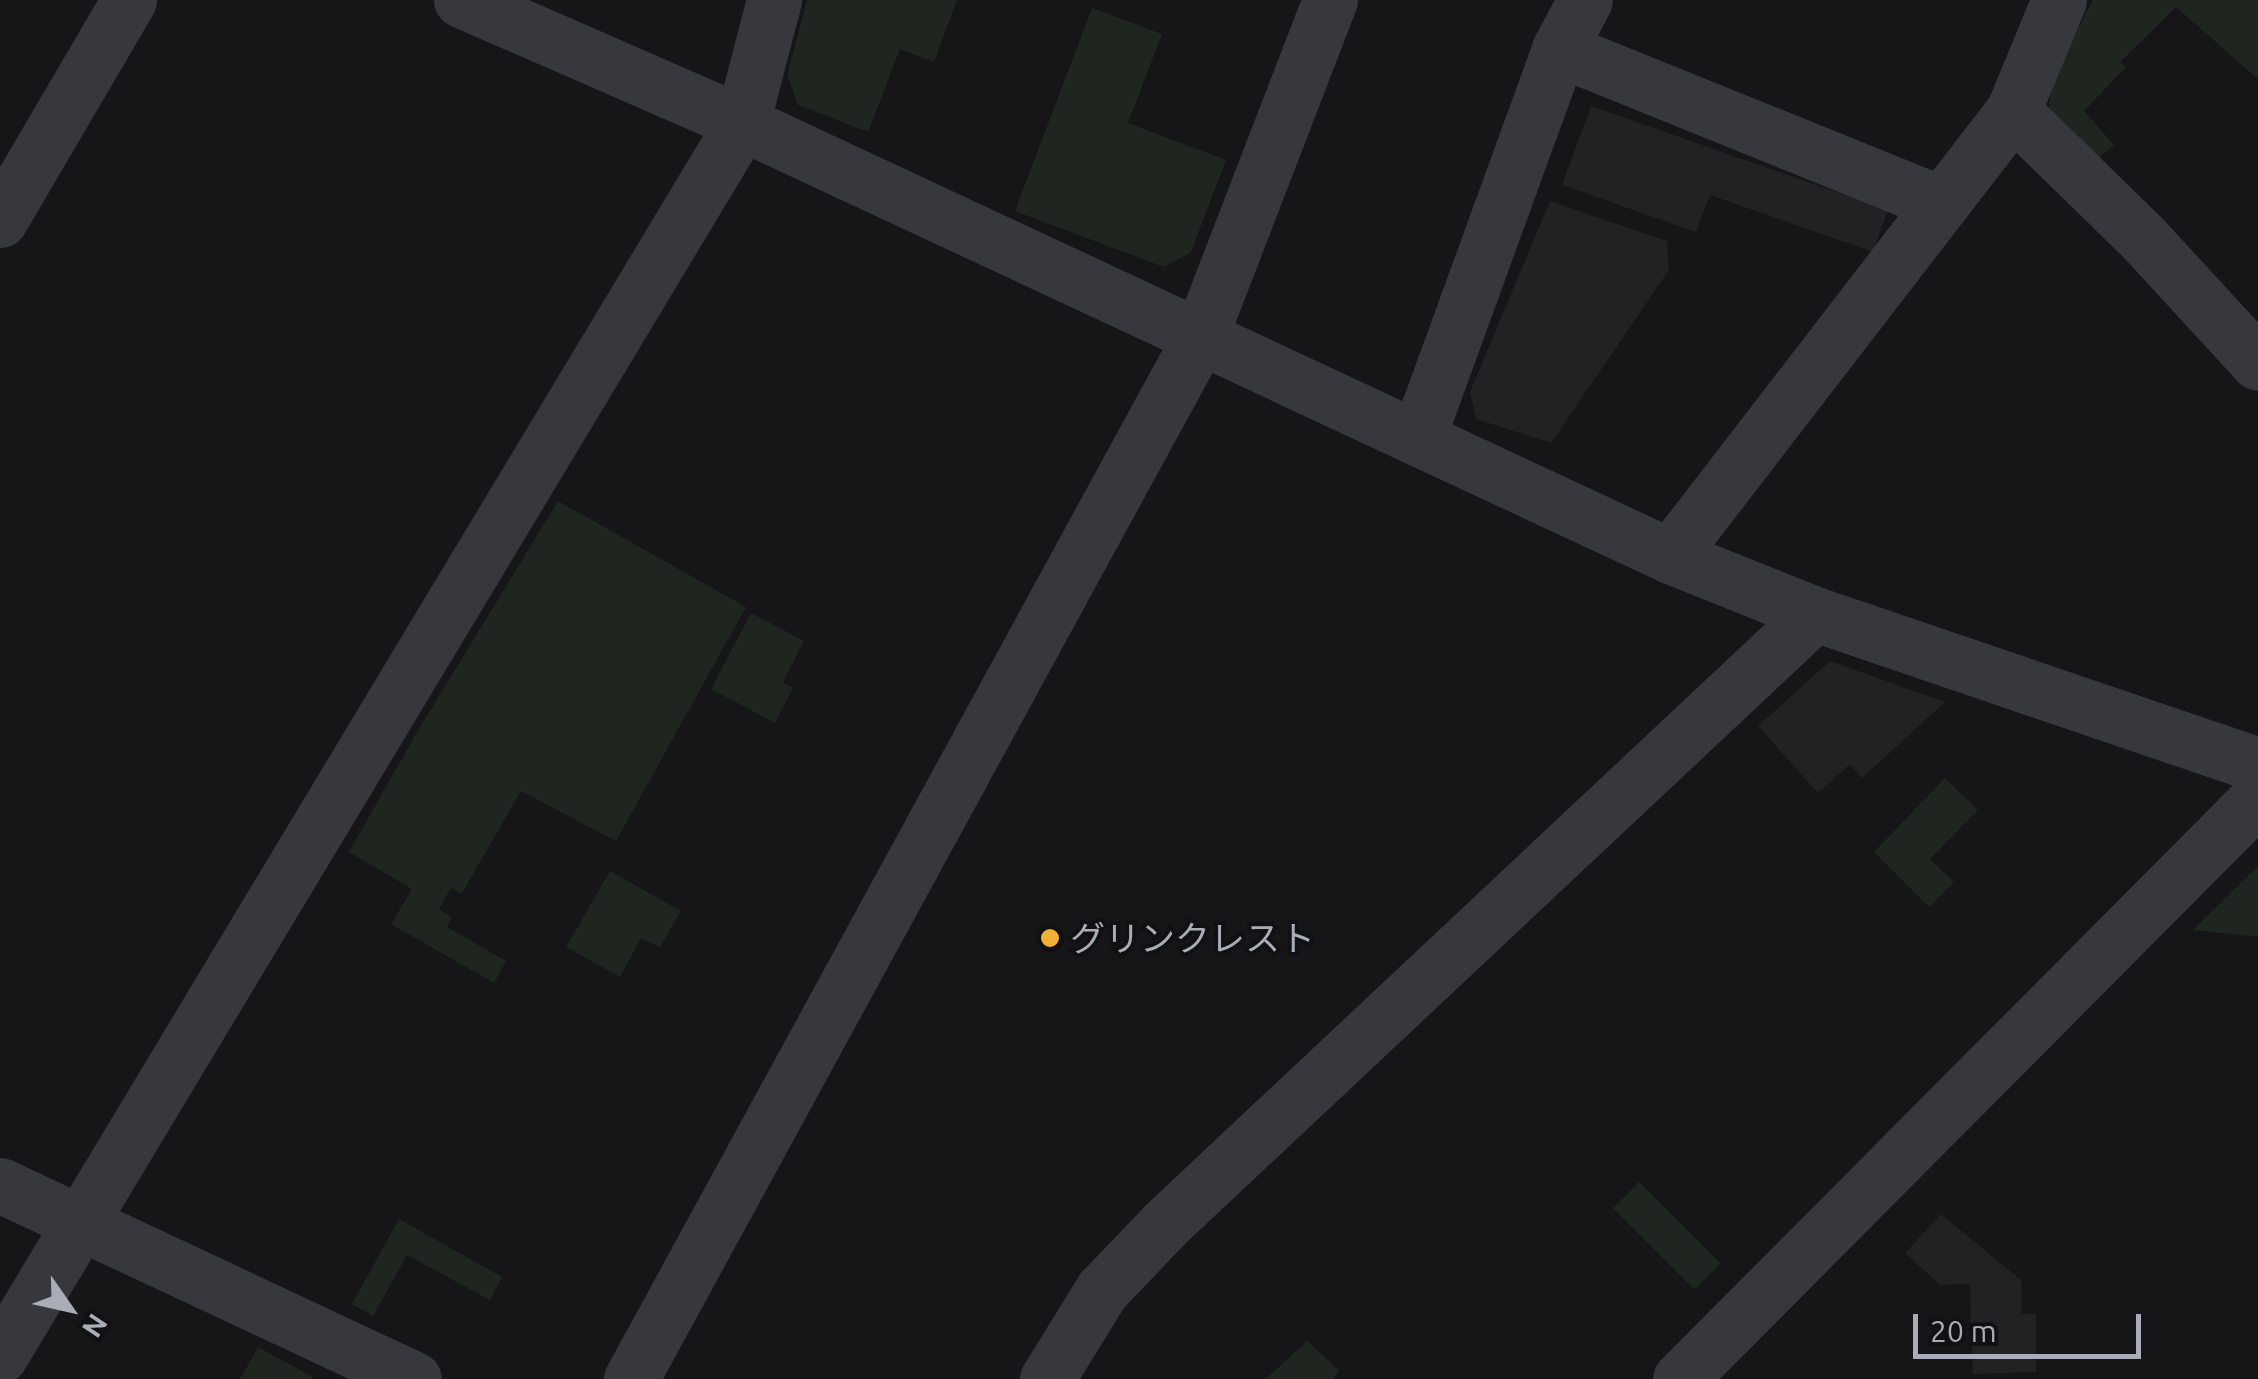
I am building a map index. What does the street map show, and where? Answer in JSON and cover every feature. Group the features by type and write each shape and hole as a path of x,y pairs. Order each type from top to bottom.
{"street":[{"path":"0,220 130,0"},
{"path":"461,0 742,123 1670,556 1815,614 2258,765"},
{"path":"0,1356 742,123 774,0"},
{"path":"631,1379 1200,337 1330,0"},
{"path":"1418,436 1558,49 1584,0"},
{"path":"1670,556 2013,111 2059,0"},
{"path":"1558,49 1942,204"},
{"path":"2013,111 2144,238 2258,363"},
{"path":"1047,1379 1102,1290 1165,1224 1815,614"},
{"path":"1680,1379 2258,798"},
{"path":"0,1185 414,1379"}],"shaded area":[{"path":"807,0 957,0 934,62 900,49 868,132 798,105 787,75"},
{"path":"2093,0 2258,0 2258,79 2176,7 2120,62 2126,67 2084,111 2114,145 2097,159 2048,113 2054,75"},
{"path":"1092,8 1162,34 1128,123 1226,160 1191,252 1164,267 1015,211"},
{"path":"1591,106 1888,210 1873,252 1710,195 1696,232 1562,185"},
{"path":"1550,201 1667,241 1669,270 1551,443 1476,419 1470,392"},
{"path":"558,501 746,607 616,841 521,791 462,893 451,888 439,909 452,917 447,927 506,961 494,983 391,924 412,889 349,852"},
{"path":"751,613 804,641 783,682 793,688 775,723 711,689"},
{"path":"1830,661 1945,702 1862,778 1850,764 1818,793 1758,726"},
{"path":"1945,778 1978,810 1930,859 1954,882 1929,907 1874,852"},
{"path":"2258,866 2258,937 2193,930"},
{"path":"610,871 681,911 660,947 641,938 620,977 566,947"},
{"path":"1639,1182 1720,1263 1694,1289 1613,1208"},
{"path":"1941,1214 2021,1280 2022,1314 2036,1314 2036,1372 1973,1374 1970,1284 1940,1285 1905,1253"},
{"path":"399,1219 502,1277 490,1300 407,1255 373,1316 352,1304"},
{"path":"1307,1341 1339,1370 1333,1379 1266,1379"},
{"path":"258,1347 313,1377 312,1379 240,1379"}],"place":[{"name":"グリンクレスト","path":"1050,938"}]}
